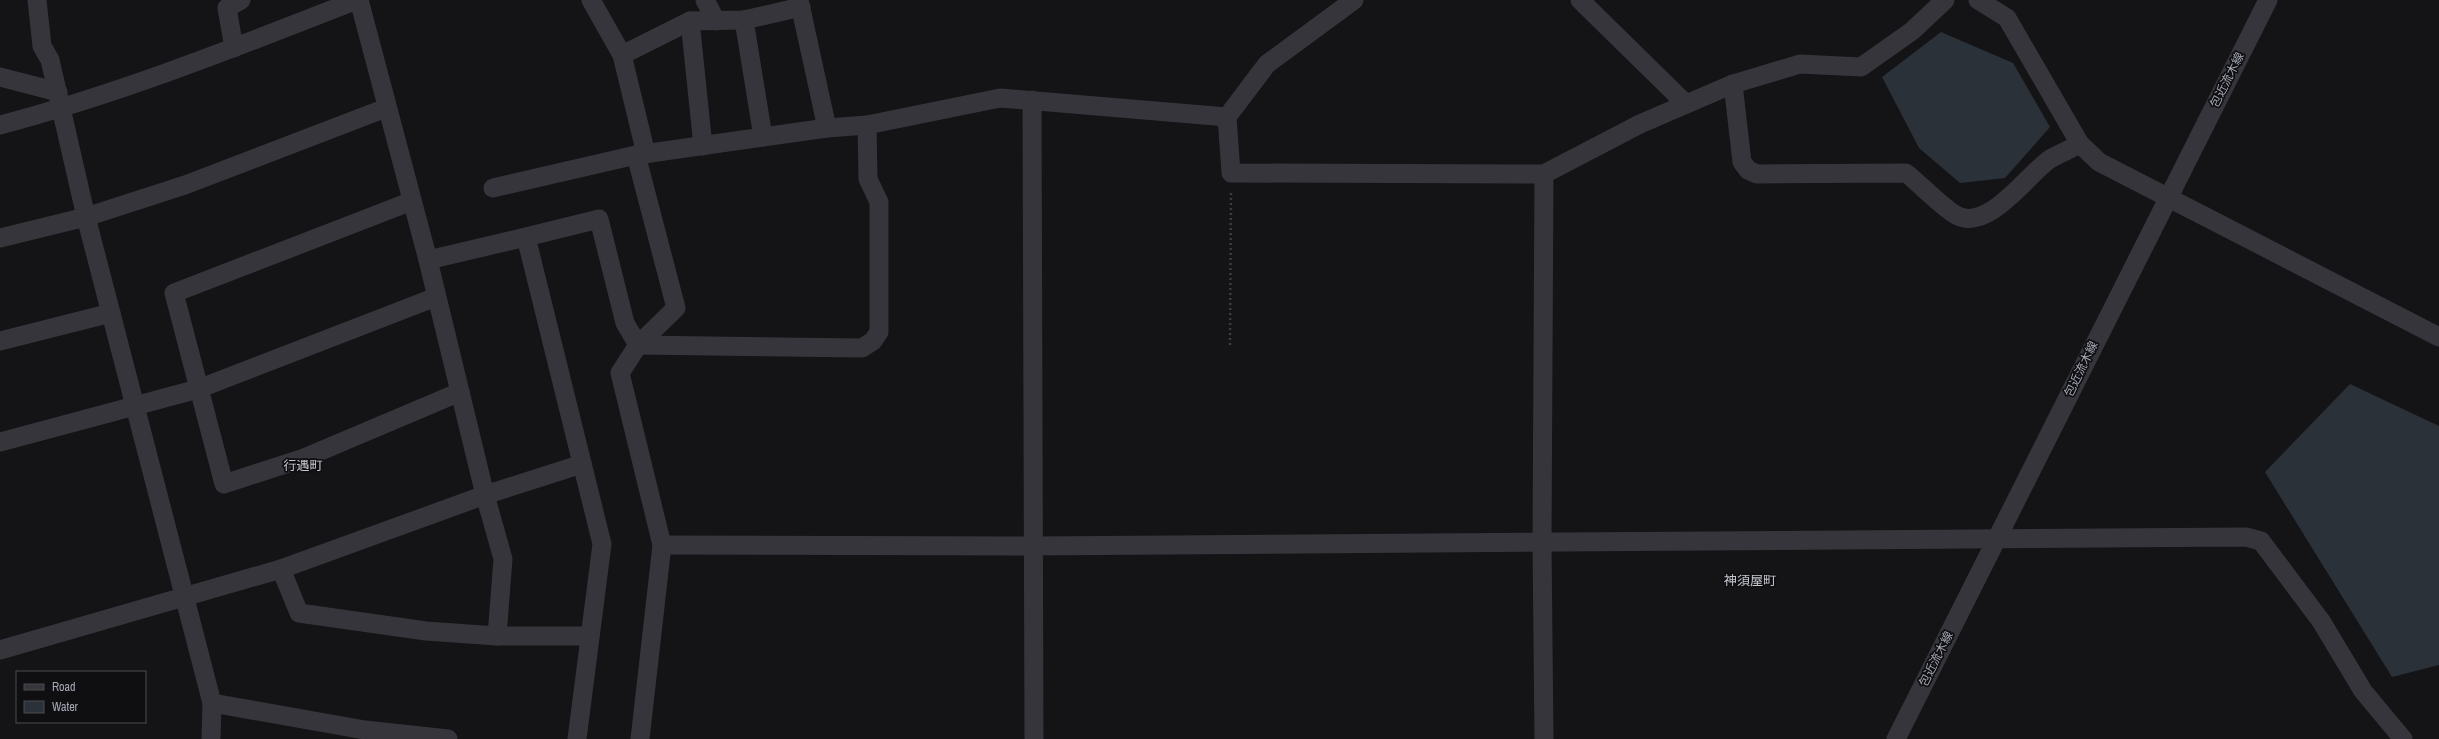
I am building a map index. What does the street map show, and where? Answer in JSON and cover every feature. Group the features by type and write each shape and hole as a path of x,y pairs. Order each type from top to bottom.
{"street":[{"path":"37,0 42,46 50,60 86,217 212,703 211,739"},
{"path":"0,125 60,100 234,48 358,0 428,260 485,495 503,559 497,636"},
{"path":"591,0 622,55 641,154 676,308 638,346 620,373 662,545 640,739"},
{"path":"704,0 716,21"},
{"path":"1354,0 1267,64 1227,117 1231,173 1544,174 1640,124 1734,84 1800,64 1861,67 1912,31 1945,0"},
{"path":"1580,0 1686,104"},
{"path":"1978,0 2007,18 2080,144 2100,162 2439,337"},
{"name":"包近流木線","path":"1896,739 1998,538 2167,197 2268,0"},
{"path":"231,3 234,48"},
{"path":"622,55 690,21 744,20 800,3 827,128"},
{"path":"744,20 763,137"},
{"path":"690,21 703,146"},
{"path":"0,77 60,100"},
{"path":"1734,84 1742,162 1748,170 1757,174 1906,172 1957,216 1968,219 1987,213 2002,203 2050,160 2080,144"},
{"path":"493,188 641,154 827,128 867,125 1000,98 1227,117"},
{"path":"1032,100 1034,739"},
{"path":"0,238 86,217 185,185 386,108"},
{"path":"638,346 862,348 873,341 879,332 879,202 868,179 867,125"},
{"path":"1544,174 1542,542 1544,739"},
{"path":"412,201 174,293 198,390 224,484 304,458 460,392"},
{"path":"428,260 599,219 625,323 638,346"},
{"path":"526,237 602,544 577,739"},
{"path":"0,442 198,390 436,296"},
{"path":"0,341 111,313"},
{"path":"0,650 281,569 485,495 582,464"},
{"path":"662,545 1033,546 2246,537 2261,540 2321,622 2363,691 2403,739"},
{"path":"281,569 299,613 426,631 497,636 590,636"},
{"path":"0,634 21,644"},
{"path":"212,703 365,730 448,739"}],"path":[{"path":"1230,345 1231,173"}],"water":[{"path":"1941,32 2013,63 2050,127 2005,178 1960,183 1919,148 1882,77"},
{"path":"2350,384 2439,426 2439,665 2392,677 2265,472"}],"district":[{"name":"行遇町","path":"303,465"},
{"name":"神須屋町","path":"1750,580"}]}
